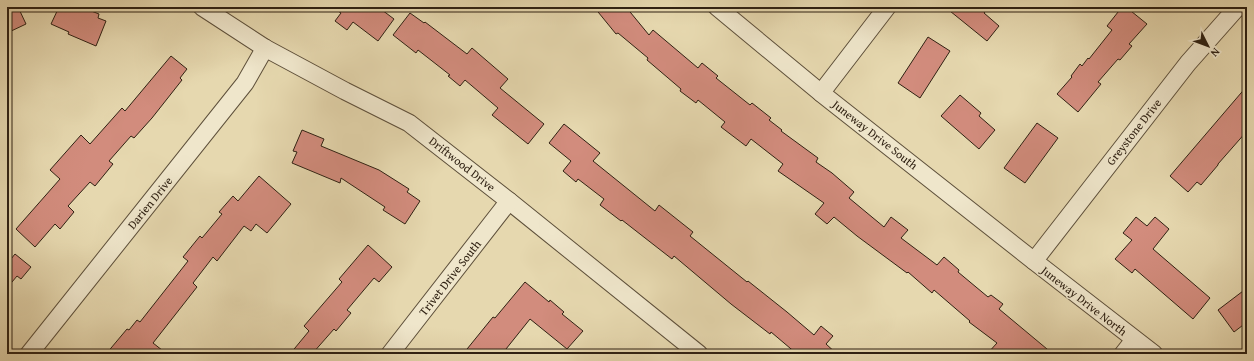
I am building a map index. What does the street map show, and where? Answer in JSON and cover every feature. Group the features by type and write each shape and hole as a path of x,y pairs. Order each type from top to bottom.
{"street":[{"name":"Driftwood Drive","path":"202,7 265,48 409,124 509,201 699,354"},
{"name":"Juneway Drive South","path":"717,7 821,92 1034,261"},
{"path":"821,92 887,7"},
{"name":"Greystone Drive","path":"1034,261 1188,62 1238,7"},
{"name":"Darien Drive","path":"29,354 245,83 265,48"},
{"name":"Trivet Drive South","path":"390,354 509,201"},
{"name":"Juneway Drive North","path":"1034,261 1154,354"},
{"path":"1124,354 1134,340"}],"building":[{"path":"7,7 18,7 26,24 7,33"},
{"path":"59,7 81,7 99,14 98,18 106,21 96,46 68,34 69,32 51,24"},
{"path":"332,7 378,7 394,19 378,41 353,22 347,30 335,21 341,13"},
{"path":"594,7 626,7 649,35 653,30 698,68 702,63 718,76 716,78 750,105 752,103 771,118 769,120 782,130 781,131 818,158 816,162 832,173 854,192 849,198 884,227 891,217 908,230 901,238 937,265 944,257 959,270 958,272 988,297 991,295 1003,304 999,309 1053,354 987,354 997,343 969,322 970,321 934,290 932,293 908,272 907,273 857,236 834,217 827,224 815,214 824,203 778,171 783,164 751,139 746,146 721,127 725,122 698,100 696,103 680,91 681,89 647,60 648,58 618,33 616,34"},
{"path":"945,7 989,7 984,13 999,26 987,41"},
{"path":"1122,7 1126,7 1147,24 1129,44 1132,46 1120,60 1118,59 1098,82 1101,84 1078,112 1057,94 1072,77 1071,76 1080,64 1082,66 1088,58 1089,59 1112,30 1107,26"},
{"path":"410,13 424,23 425,22 467,54 472,48 508,79 500,88 544,124 528,144 492,115 498,108 465,80 460,86 448,76 450,75 418,50 416,53 393,35"},
{"path":"928,37 950,51 920,98 898,83"},
{"path":"171,56 187,69 180,78 182,80 134,138 131,136 109,161 113,164 95,186 90,182 68,206 74,212 60,229 55,224 35,247 16,229 60,179 50,170 81,135 90,144 122,108 125,111"},
{"path":"1247,86 1247,131 1201,185 1197,182 1188,192 1170,176"},
{"path":"960,95 981,113 979,116 995,130 979,149 941,116"},
{"path":"1037,123 1058,138 1025,183 1004,168"},
{"path":"564,124 600,153 593,161 655,211 659,205 693,232 690,236 814,335 821,326 833,336 826,344 837,354 797,354 771,332 770,334 731,304 674,256 672,259 622,220 621,221 600,205 604,199 578,179 576,182 563,171 571,161 549,143"},
{"path":"302,130 324,139 321,146 379,170 409,189 407,192 420,201 405,224 383,210 385,207 341,178 340,183 292,163 297,152 293,151"},
{"path":"259,176 291,204 267,233 256,224 251,231 244,226 217,261 213,257 193,283 197,287 153,343 167,354 106,354 127,329 129,330 137,320 140,322 188,261 183,257 200,236 202,238 222,214 219,212 233,196 238,201"},
{"path":"1136,217 1147,226 1155,217 1169,229 1153,249 1210,298 1193,319 1135,269 1132,273 1115,259 1132,240 1123,233"},
{"path":"368,245 392,267 379,282 374,278 347,310 351,313 336,331 334,329 312,354 290,354 309,331 304,326 342,282 339,279"},
{"path":"15,254 31,267 21,279 17,276 7,288 7,264"},
{"path":"525,282 549,302 550,300 564,312 562,314 583,331 567,349 530,319 502,354 463,354 493,317 495,318"},
{"path":"1247,288 1247,322 1234,332 1218,310"}]}
